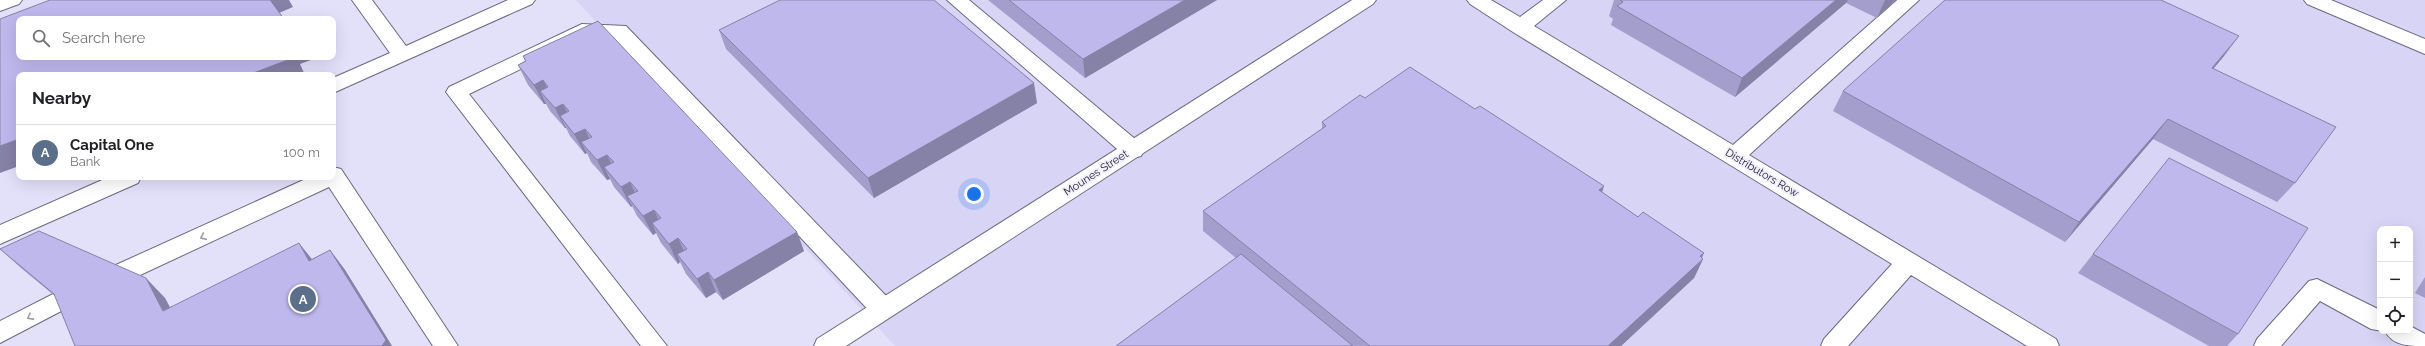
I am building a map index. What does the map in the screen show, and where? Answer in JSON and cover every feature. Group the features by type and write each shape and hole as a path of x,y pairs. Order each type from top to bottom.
{"street":[{"path":"0,4 12,0"},
{"path":"362,0 402,55"},
{"path":"336,85 525,0"},
{"path":"957,0 1133,150"},
{"name":"Mounes Street","path":"826,346 1366,0"},
{"name":"Distributors Row","path":"1476,0 2047,346"},
{"path":"1520,27 1556,0"},
{"path":"1734,156 1908,0"},
{"path":"2314,0 2425,48"},
{"path":"655,346 456,92 582,31 619,31 883,309"},
{"path":"0,235 123,180"},
{"path":"115,276 238,221 324,180"},
{"path":"336,180 446,346"},
{"path":"1832,346 1908,262"},
{"path":"2266,346 2317,288 2377,320"},
{"path":"0,334 60,301"},
{"path":"2403,334 2425,346"}],"shaded area":[{"path":"576,0 2425,0 2425,346 895,346"}],"building":[{"path":"50,0 270,0 282,16 16,16 16,60 288,60 256,72 16,72 16,140 0,146 0,19"},
{"path":"780,0 934,0 1034,83 868,178 719,30"},
{"path":"1009,0 1185,0 1083,59"},
{"path":"1620,0 1836,0 1742,78 1617,6 1623,2"},
{"path":"1945,0 2161,0 2239,36 2212,68 2336,127 2295,183 2168,119 2079,222 1843,91"},
{"path":"598,21 797,232 714,280 708,272 697,279 677,254 687,249 678,238 669,244 652,223 661,218 654,210 643,216 627,196 638,191 630,182 621,187 604,167 614,162 607,155 597,160 581,142 592,137 585,129 574,134 560,116 569,111 563,104 555,108 540,91 548,87 543,80 534,85 518,65 526,61 523,56"},
{"path":"1410,67 1475,109 1480,106 1604,186 1599,190 1638,217 1643,212 1704,253 1700,256 1703,259 1608,346 1370,346 1203,211 1326,126 1322,122 1360,95 1365,98"},
{"path":"2169,158 2308,228 2238,334 2093,254"},
{"path":"39,231 146,278 163,311 299,243 309,261 330,250 386,340 382,346 75,346 54,294 0,249"},
{"path":"1241,254 1353,346 1116,346"}],"place":[{"name":"Capital One","path":"303,299"}]}
